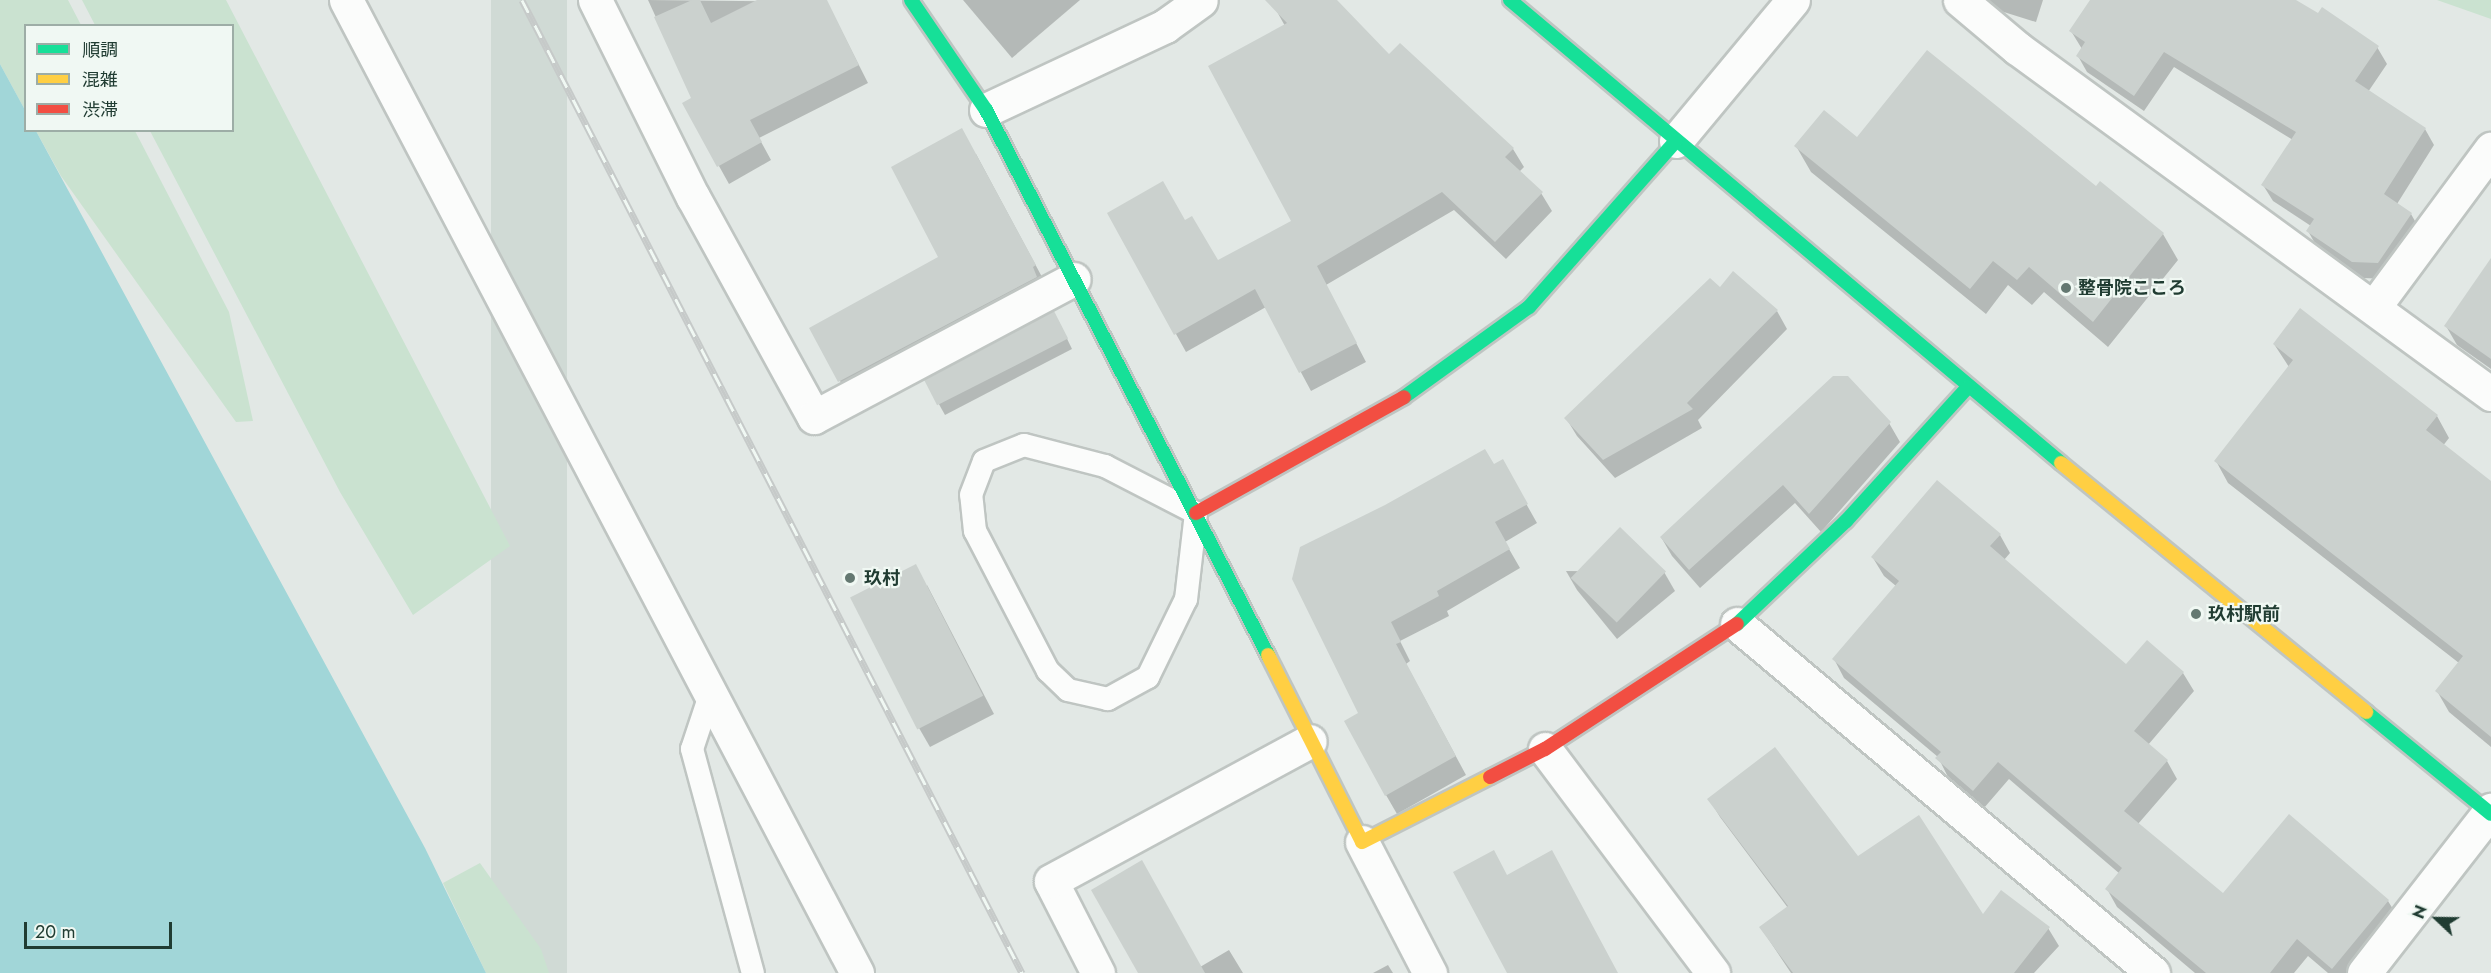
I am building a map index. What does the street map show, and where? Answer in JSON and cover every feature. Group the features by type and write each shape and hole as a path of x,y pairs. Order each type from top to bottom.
{"street":[{"path":"346,0 857,973"},
{"path":"595,0 693,197 814,417 1074,279"},
{"path":"911,0 986,110 1196,513 1430,973"},
{"path":"986,110 1165,26 1201,0"},
{"path":"1510,0 1968,387 2491,812 2364,973"},
{"path":"1196,513 1311,451 1415,391 1529,307 1676,141 1793,0"},
{"path":"1960,0 2017,48 2491,394"},
{"path":"2374,307 2491,149"},
{"path":"1362,842 1545,749 1737,624 1846,521 1968,387"},
{"path":"1737,624 2153,973"},
{"path":"1098,973 1051,881 1310,741"},
{"path":"1545,749 1713,973"}],"lane":[{"path":"1024,445 1105,466 1196,513 1186,599 1148,677 1108,699 1068,690 1048,671 975,531 971,495 984,461 1024,445"},
{"path":"711,692 692,750 753,973"}],"shaded area":[{"path":"491,0 567,0 567,973 491,973"}],"green space":[{"path":"0,0 68,0 80,24 24,24 24,108 0,64"},
{"path":"82,0 226,0 510,546 413,615 340,492 151,132 234,132 234,24 94,24"},
{"path":"2437,0 2491,0 2491,19"},
{"path":"37,132 136,132 229,312 253,421 236,422 61,176"},
{"path":"480,863 541,949 549,973 486,973 443,883"}],"water":[{"path":"0,64 24,108 24,132 37,132 425,848 486,973 0,973"}],"building":[{"path":"692,0 700,0 711,23 757,0 827,0 859,65 750,120 762,142 717,167 682,103 691,98 654,17"},
{"path":"1265,0 1337,0 1389,54 1400,43 1514,148 1505,157 1543,192 1495,242 1442,192 1317,266 1357,343 1299,373 1255,289 1174,335 1107,213 1163,181 1185,220 1192,216 1218,260 1291,221 1208,66 1287,23"},
{"path":"2090,0 2296,0 2318,13 2322,7 2379,46 2355,81 2426,128 2384,194 2412,213 2378,263 2352,262 2306,231 2314,219 2261,185 2296,132 2164,52 2134,96 2076,56 2085,42 2069,31"},
{"path":"1927,50 2096,186 2100,181 2164,233 2093,322 2029,267 2017,280 1993,261 1970,289 1794,146 1824,110 1857,137"},
{"path":"962,128 1036,265 1033,267 1037,277 838,382 809,328 938,257 891,167"},
{"path":"2491,258 2491,359 2444,326"},
{"path":"1733,271 1778,310 1687,403 1693,409 1603,460 1564,418 1710,278 1720,287"},
{"path":"2300,308 2438,415 2426,430 2491,481 2491,737 2435,691 2463,656 2214,461 2293,360 2273,344"},
{"path":"1054,311 1068,339 937,405 923,378"},
{"path":"1833,376 1848,376 1891,422 1809,514 1783,485 1689,570 1660,537"},
{"path":"1485,449 1494,464 1503,459 1528,504 1495,522 1510,549 1437,591 1439,596 1391,622 1401,642 1396,644 1456,756 1385,796 1344,721 1358,713 1292,579 1300,547 1385,505"},
{"path":"1937,480 2001,534 1990,546 2126,664 2147,640 2184,672 2134,731 2168,760 2124,811 2223,893 2289,814 2389,900 2332,969 2297,939 2270,973 2206,973 2105,889 2122,868 1998,762 1973,791 1935,758 1941,752 1832,659 1899,581 1871,557"},
{"path":"1620,527 1666,571 1617,623 1571,578"},
{"path":"916,564 983,696 917,729 850,598"},
{"path":"1775,747 1858,856 1919,815 1983,914 2001,890 2050,927 2014,973 1793,973 1759,927 1788,906 1707,799"},
{"path":"1494,850 1507,875 1552,850 1618,973 1507,973 1453,872"},
{"path":"1142,860 1205,973 1138,973 1091,890"}],"railway":[{"path":"522,0 1022,973"}],"traffic: fast":[{"path":"911,0 986,110 1268,655"},
{"path":"1510,0 2061,463"},
{"path":"1404,397 1529,307 1676,141"},
{"path":"1737,624 1846,521 1968,387"},
{"path":"2366,712 2491,814"}],"traffic: slow":[{"path":"2061,463 2366,712"},
{"path":"1268,655 1362,842 1490,777"}],"traffic: jam":[{"path":"1196,513 1404,397"},
{"path":"1490,777 1545,749 1737,624"}],"place":[{"name":"整骨院こころ","path":"2066,288"},
{"name":"玖村","path":"850,578"},
{"name":"玖村駅前","path":"2196,614"}]}
